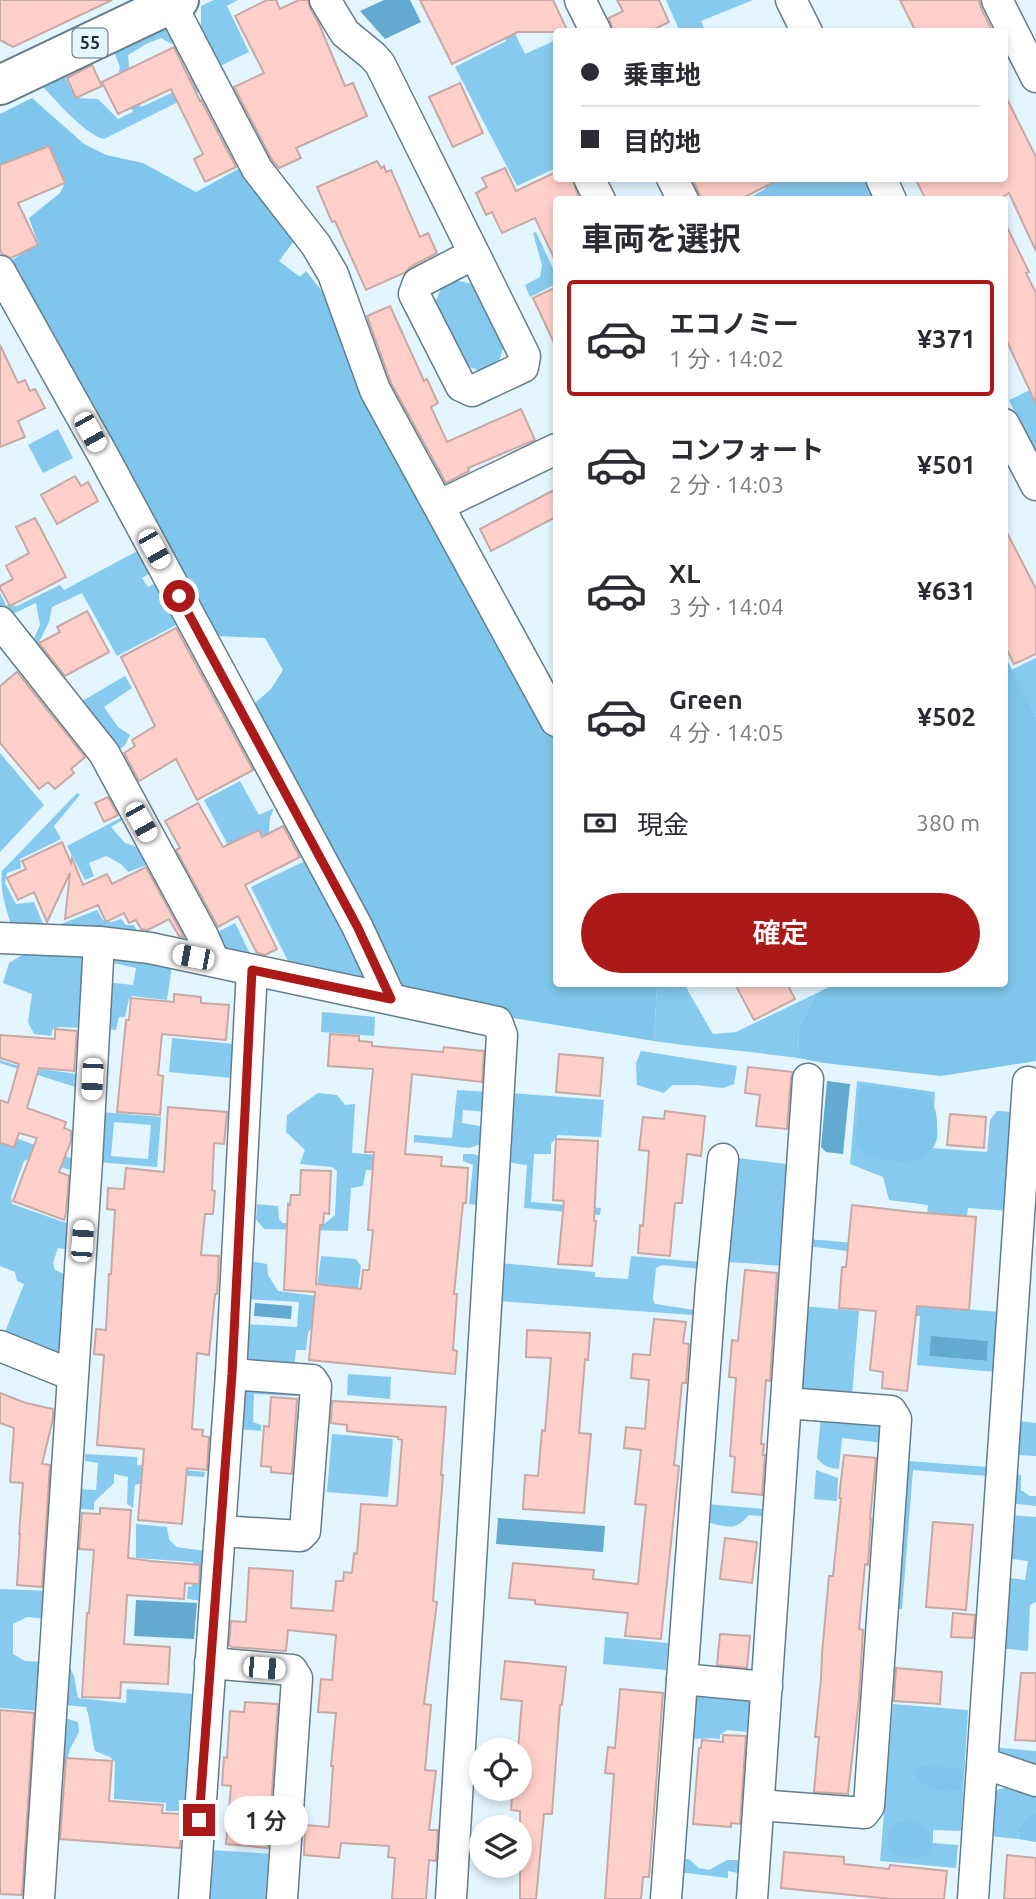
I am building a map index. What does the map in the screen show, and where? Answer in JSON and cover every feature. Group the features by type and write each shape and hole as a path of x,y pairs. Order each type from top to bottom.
{"main road":[{"name":"55","path":"0,85 175,2"}],"street":[{"path":"325,0 345,33 380,64 474,254"},
{"path":"580,0 594,28"},
{"path":"791,0 805,28"},
{"path":"997,0 1036,77"},
{"path":"175,2 257,169 316,245 333,274 375,390 553,715"},
{"path":"0,271 103,455 344,902 391,999"},
{"path":"1008,432 1036,485"},
{"path":"440,505 553,450"},
{"path":"0,622 104,753 204,936 214,961"},
{"path":"1,942 99,942 150,948 497,1021 502,1035 451,1899"},
{"path":"39,1899 99,942"},
{"path":"194,1899 232,1374 252,970"},
{"path":"752,1899 808,1079"},
{"path":"973,1899 1028,1082"},
{"path":"666,1899 711,1285 723,1159"},
{"path":"0,1346 72,1375"},
{"path":"220,1531 300,1536 305,1531 316,1386 312,1380 232,1374"},
{"path":"759,1805 864,1813 869,1806 896,1419 891,1411 786,1403"},
{"path":"210,1663 292,1670 297,1678 282,1899"},
{"path":"682,1679 767,1687"},
{"path":"984,1763 1036,1781"}],"shaded area":[{"path":"214,0 238,0 227,6 249,52 218,67 201,33 201,6"},
{"path":"384,0 410,0 421,22 385,39 360,11"},
{"path":"666,0 753,0 701,21 704,28 678,28"},
{"path":"502,7 525,54 553,41 553,169 517,186 455,67 506,41 492,12"},
{"path":"165,18 202,90 104,139 96,136 68,114 37,80 61,69 76,98 98,99 118,119 133,112 117,79 120,67 111,44","holes":["161,38 174,45 190,76 187,86 141,107 127,79 130,76 128,55"]},
{"path":"32,98 84,144 106,155 143,163 196,192 242,167 294,241 279,261 300,277 306,271 332,304 366,395 553,738 553,987 657,987 654,1041 513,1018 407,993 255,703 271,689 283,670 265,638 216,636 9,262 38,243 29,218 60,193 65,183 48,146 1,166 0,169 0,114"},
{"path":"762,182 867,182 874,196 753,196 765,189"},
{"path":"536,232 553,269 553,286 530,297 525,285 540,277 542,265 533,233"},
{"path":"456,280 475,285 504,345 499,362 481,371 463,365 434,306 441,288"},
{"path":"1036,387 1036,455 1009,400"},
{"path":"58,429 73,458 43,473 28,445"},
{"path":"145,547 157,569 142,578 148,587 163,579 186,620 117,656 82,593 52,607 49,622 37,646 30,647 40,625 36,603 6,617 0,609 0,593 6,605 17,606 60,585 64,590"},
{"path":"1036,658 1036,717 1011,670"},
{"path":"1008,662 1036,717 1036,1061 941,1076 798,1058 799,1029 815,994 829,987 1008,987"},
{"path":"125,676 132,688 104,707 118,727 130,735 125,745 117,752 77,704"},
{"path":"0,753 44,805 0,852"},
{"path":"240,781 259,815 274,808 269,833 263,837 258,830 228,845 204,800"},
{"path":"77,793 80,795 54,826 61,839 20,859 21,868 7,873 5,883 16,904 34,902 44,926 11,924 4,898 2,871"},
{"path":"126,815 128,817 111,827 125,843 149,851 155,862 128,872 121,864 106,856 89,863 94,876 85,880 67,846"},
{"path":"305,861 364,978 291,967 251,887"},
{"path":"97,910 103,920 112,922 121,919 126,925 134,925 139,934 53,927"},
{"path":"235,923 252,958 220,950 212,935"},
{"path":"24,954 87,956 85,1090 0,1063 0,1060 15,1065 76,1074 83,1071 83,1028 59,1027 53,1029 51,1036 34,1034 28,1022 32,994 3,983 9,963"},
{"path":"113,957 172,965 167,1000 132,996 125,1017 119,1017 116,1030 104,1029 106,982 133,985 136,968 109,962"},
{"path":"657,987 686,987 713,1034 736,1032 815,994 799,1029 798,1058 654,1041"},
{"path":"322,1012 375,1017 374,1036 321,1032"},
{"path":"172,1038 234,1044 231,1078 169,1072"},
{"path":"641,1051 737,1066 734,1084 723,1088 672,1085 664,1093 637,1085 636,1063"},
{"path":"827,1081 850,1084 843,1154 826,1152 821,1147"},
{"path":"857,1081 935,1092 932,1148 987,1152 990,1120 997,1111 1013,1112 1009,1211 968,1208 967,1216 926,1306 1001,1312 995,1372 917,1365 920,1316 893,1314 894,1257 807,1246 808,1239 924,1249 928,1205 889,1200 883,1177 850,1164","holes":["931,1337 988,1341 987,1361 929,1356"]},
{"path":"868,1085 925,1093 928,1096 937,1119 937,1139 925,1156 905,1162 864,1154 856,1142 860,1089"},
{"path":"457,1090 489,1092 488,1112 463,1110 462,1123 486,1127 484,1143 469,1148 414,1142 414,1135 452,1138"},
{"path":"318,1093 337,1095 345,1105 355,1104 352,1153 394,1156 394,1171 366,1170 363,1186 351,1188 348,1231 264,1229 256,1219 257,1204 278,1206 279,1219 283,1223 323,1225 335,1215 337,1171 332,1167 300,1164 305,1150 286,1132 287,1115"},
{"path":"510,1093 604,1100 601,1137 558,1135 551,1144 551,1154 534,1154 531,1202 601,1208 600,1215 524,1208 527,1165 504,1162"},
{"path":"102,1112 161,1117 157,1167 98,1162","holes":["114,1122 151,1125 148,1159 111,1156"]},
{"path":"0,1132 78,1161 77,1172 31,1158 24,1161 11,1197 12,1204 72,1225 70,1250 58,1248 53,1263 55,1270 69,1276 64,1350 56,1354 3,1337 24,1284 17,1281 15,1272 0,1266"},
{"path":"463,1154 484,1158 480,1205 469,1204 473,1165 463,1161"},
{"path":"737,1158 794,1165 784,1266 728,1262"},
{"path":"321,1256 356,1259 361,1266 357,1296 314,1324 308,1333 306,1350 296,1350 294,1368 253,1365 242,1357 244,1324 297,1327 299,1302 247,1299 249,1261 267,1264 268,1275 278,1291 316,1296"},
{"path":"631,1256 701,1262 701,1269 662,1265 656,1268 653,1299 655,1304 695,1310 693,1315 498,1301 499,1263 595,1272 595,1277 628,1279"},
{"path":"255,1303 292,1306 291,1319 254,1316"},
{"path":"802,1306 859,1311 852,1396 804,1391 797,1382"},
{"path":"931,1336 988,1341 987,1361 929,1356"},
{"path":"348,1374 391,1377 390,1399 347,1395"},
{"path":"248,1384 303,1392 297,1396 254,1394 253,1422 261,1425 261,1431 237,1429 239,1393"},
{"path":"821,1416 879,1422 883,1431 883,1443 842,1438 839,1469 826,1466 817,1458"},
{"path":"1017,1421 1036,1423 1036,1456 1015,1455"},
{"path":"332,1434 393,1439 388,1497 327,1492"},
{"path":"85,1454 137,1457 137,1465 205,1472 204,1477 146,1473 142,1483 135,1485 133,1508 127,1504 128,1477 114,1474 114,1483 94,1502 94,1510 74,1508 78,1489 96,1490 98,1463 85,1461"},
{"path":"908,1461 987,1467 987,1476 913,1470 902,1609 897,1609"},
{"path":"816,1470 838,1478 837,1501 814,1499"},
{"path":"1012,1474 1021,1475 1021,1490 1030,1496 1036,1496 1036,1506 1010,1503"},
{"path":"706,1504 763,1509 763,1516 749,1515 736,1526 710,1523 704,1585 697,1583"},
{"path":"1008,1515 1036,1517 1036,1602 1030,1605 1028,1651 999,1648 1004,1577 1025,1580 1028,1561 1005,1558"},
{"path":"498,1518 605,1526 603,1552 496,1544"},
{"path":"136,1524 167,1527 169,1539 176,1547 206,1551 203,1601 187,1599 188,1586 193,1584 196,1572 193,1562 136,1558"},
{"path":"0,1589 50,1591 49,1619 27,1617 13,1624 13,1654 25,1661 46,1662 41,1711 0,1708"},
{"path":"136,1600 197,1603 194,1639 134,1636"},
{"path":"605,1637 668,1643 666,1670 603,1664"},
{"path":"69,1666 74,1676 78,1698 126,1703 127,1689 194,1694 184,1811 166,1811 166,1803 114,1799 115,1762 95,1751 86,1707 66,1705 65,1718 78,1722 79,1732 65,1767 53,1765"},
{"path":"692,1692 752,1698 748,1732 727,1730 720,1735 720,1739 688,1738"},
{"path":"893,1704 968,1710 961,1831 933,1830 933,1843 958,1845 956,1868 880,1861"},
{"path":"991,1747 1036,1751 1036,1766 1010,1762"},
{"path":"918,1766 957,1768 962,1779 959,1790 929,1787 916,1775"},
{"path":"1007,1787 1036,1792 1036,1812 1030,1814 1018,1829 1019,1839 988,1836 993,1791"},
{"path":"1036,1812 1036,1842 1019,1839 1018,1829 1030,1814"},
{"path":"911,1820 929,1832 932,1847 928,1855 908,1859 888,1851 889,1832 896,1823"},
{"path":"211,1850 274,1854 271,1899 207,1899"},
{"path":"679,1857 690,1860 699,1868 709,1870 727,1860 740,1860 738,1873 728,1871 728,1878 678,1872"}],"building":[{"path":"0,0 112,0 13,47 0,40"},
{"path":"267,0 276,0 280,9 299,0 308,0 345,86 353,83 367,116 296,148 301,158 279,168 272,160 234,87 264,73 235,16"},
{"path":"420,0 553,0 566,28 553,28 553,32 518,32 452,64"},
{"path":"617,0 659,0 669,22 656,28 612,28 609,18 623,11"},
{"path":"900,0 979,0 991,28 914,28"},
{"path":"174,47 236,167 205,182 194,159 203,154 171,89 118,114 102,82"},
{"path":"92,65 102,86 76,98 67,78"},
{"path":"460,83 483,133 453,147 429,97"},
{"path":"1008,101 1036,157 1036,251 1009,193 1004,196 924,196 917,182 1008,182"},
{"path":"49,146 65,183 18,203 38,245 11,258 2,254 0,249 0,165"},
{"path":"377,161 381,168 384,166 386,172 391,170 420,237 428,233 437,253 410,267 406,272 366,290 317,187"},
{"path":"505,168 516,191 553,173 553,182 573,182 578,196 553,196 553,256 535,218 502,233 492,212 486,215 476,193 487,187 482,178"},
{"path":"694,182 774,182 747,196 700,196"},
{"path":"1008,229 1036,293 1036,404 1008,344"},
{"path":"553,288 553,341 533,298"},
{"path":"390,306 424,381 427,379 438,403 431,407 447,442 521,409 535,440 468,468 469,471 446,483 391,383 367,316"},
{"path":"0,345 18,383 25,380 30,391 35,389 45,408 18,421 25,437 0,447"},
{"path":"75,476 81,486 88,482 98,501 57,524 41,495"},
{"path":"553,491 553,519 491,551 480,529"},
{"path":"35,518 66,577 10,606 0,588 13,579 6,566 29,553 16,527"},
{"path":"1008,535 1036,589 1036,654 1014,664 1008,652"},
{"path":"87,611 109,652 65,676 39,643 60,632 57,627"},
{"path":"176,628 253,770 197,800 176,759 139,781 124,753 135,746 132,740 155,726 121,657"},
{"path":"17,672 85,757 71,769 74,773 55,789 48,782 39,789 0,743 0,686"},
{"path":"108,797 118,815 104,822 95,803"},
{"path":"198,803 223,847 259,830 262,837 283,826 300,857 245,885 277,949 265,955 257,953 238,916 218,927 176,850 180,848 165,821"},
{"path":"62,842 83,885 107,874 112,884 146,867 184,937 179,936 169,919 148,930 141,929 136,920 129,923 124,913 106,922 98,905 65,919 70,873 47,922 34,892 18,900 7,878 26,869 22,861"},
{"path":"737,987 789,987 795,999 754,1020"},
{"path":"174,994 201,997 201,1003 229,1005 226,1040 162,1034 158,1075 163,1076 160,1115 117,1112 126,1020 129,1020 131,998 174,1002"},
{"path":"55,1029 77,1031 74,1071 39,1068 27,1108 66,1122 64,1128 71,1131 71,1141 59,1172 69,1176 64,1220 13,1201 37,1138 19,1133 14,1147 0,1143 0,1100 8,1103 19,1064 0,1058 0,1035 55,1039"},
{"path":"330,1034 359,1036 359,1041 372,1042 372,1046 443,1052 444,1047 484,1051 482,1082 412,1074 405,1154 442,1157 441,1166 468,1168 454,1294 457,1294 453,1350 457,1351 455,1374 309,1360 315,1292 284,1290 288,1204 290,1205 291,1195 300,1195 301,1170 331,1171 329,1214 324,1213 323,1225 320,1225 316,1284 361,1289 363,1270 369,1270 373,1230 368,1230 374,1152 365,1152 373,1069 328,1066"},
{"path":"559,1054 603,1058 600,1096 556,1092"},
{"path":"748,1067 793,1072 787,1129 756,1126 760,1095 745,1093"},
{"path":"168,1107 227,1112 224,1144 214,1143 213,1214 205,1214 201,1255 219,1256 209,1355 197,1353 192,1429 203,1430 202,1436 209,1437 207,1470 187,1468 182,1524 138,1520 144,1449 97,1445 104,1355 94,1354 96,1329 106,1330 115,1210 107,1209 108,1188 124,1189 126,1168 164,1172"},
{"path":"665,1111 705,1116 701,1156 687,1154 682,1203 675,1203 670,1256 638,1253 649,1151 639,1150 643,1117 664,1119"},
{"path":"950,1114 986,1117 984,1148 947,1145"},
{"path":"556,1139 598,1141 592,1266 558,1264 564,1201 553,1200"},
{"path":"852,1205 976,1217 969,1310 917,1306 907,1391 882,1388 883,1372 870,1370 876,1311 839,1308 842,1267 846,1267"},
{"path":"745,1270 777,1273 770,1381 766,1380 761,1444 764,1444 765,1455 762,1495 732,1492 735,1457 730,1456 736,1378 729,1377 732,1340 738,1341"},
{"path":"654,1319 686,1322 683,1343 689,1344 686,1383 682,1383 674,1465 679,1466 661,1639 625,1636 628,1613 535,1604 535,1600 509,1598 513,1563 594,1570 593,1579 638,1584 646,1505 635,1504 641,1450 624,1448 626,1427 645,1429 649,1380 631,1378 633,1354 650,1355"},
{"path":"527,1330 590,1333 588,1360 585,1359 579,1433 591,1434 584,1513 523,1509 525,1475 538,1476 551,1358 526,1357"},
{"path":"0,1393 53,1409 42,1464 50,1465 42,1587 17,1585 23,1483 10,1482 14,1428 0,1423"},
{"path":"271,1397 297,1399 292,1474 271,1472 271,1467 261,1466 264,1426 269,1427"},
{"path":"332,1401 446,1407 433,1601 437,1602 424,1704 431,1705 425,1770 436,1771 429,1830 438,1830 436,1861 429,1860 426,1899 392,1899 395,1858 388,1857 389,1846 341,1843 339,1858 304,1855 305,1825 329,1827 336,1713 318,1712 321,1679 332,1680 336,1635 288,1630 286,1651 229,1645 231,1621 246,1622 249,1568 293,1571 291,1608 333,1611 336,1581 343,1581 344,1572 352,1573 354,1553 357,1554 361,1504 397,1506 402,1440 398,1437 347,1431 347,1425 331,1423"},
{"path":"844,1455 876,1458 868,1565 865,1564 859,1629 863,1630 859,1698 848,1794 814,1792 819,1737 815,1737 822,1654 829,1576 833,1576"},
{"path":"100,1508 131,1510 128,1558 200,1565 199,1584 185,1583 184,1599 127,1595 124,1644 170,1647 168,1684 121,1682 120,1698 82,1697 94,1550 79,1549 82,1513 100,1514"},
{"path":"933,1522 973,1525 966,1610 926,1607"},
{"path":"725,1538 757,1542 752,1583 720,1579"},
{"path":"953,1613 975,1615 973,1638 951,1637"},
{"path":"720,1634 750,1636 747,1668 717,1665"},
{"path":"505,1661 566,1667 560,1705 552,1814 544,1814 536,1899 520,1899 520,1878 532,1878 532,1815 520,1815 520,1811 511,1810 512,1801 532,1801 532,1738 519,1738 522,1701 501,1699"},
{"path":"896,1668 942,1672 940,1704 894,1701"},
{"path":"1021,1673 1036,1673 1036,1741 1015,1740"},
{"path":"620,1689 663,1693 649,1877 643,1877 641,1899 605,1899 614,1774 605,1773 608,1747 615,1748"},
{"path":"245,1702 278,1704 268,1848 226,1844 231,1786 222,1785 230,1711 244,1712"},
{"path":"0,1710 34,1713 22,1895 0,1894"},
{"path":"723,1735 746,1736 740,1824 731,1823 731,1827 693,1824 699,1748 702,1740 723,1742"},
{"path":"66,1758 112,1761 109,1801 163,1805 162,1813 182,1814 180,1848 60,1839"},
{"path":"784,1852 844,1857 844,1864 889,1869 890,1865 947,1871 944,1899 892,1899 781,1888"},
{"path":"1007,1855 1036,1858 1036,1899 1004,1899"}],"route":[{"path":"179,596 357,926 391,999 252,970 232,1374 199,1820"}]}
